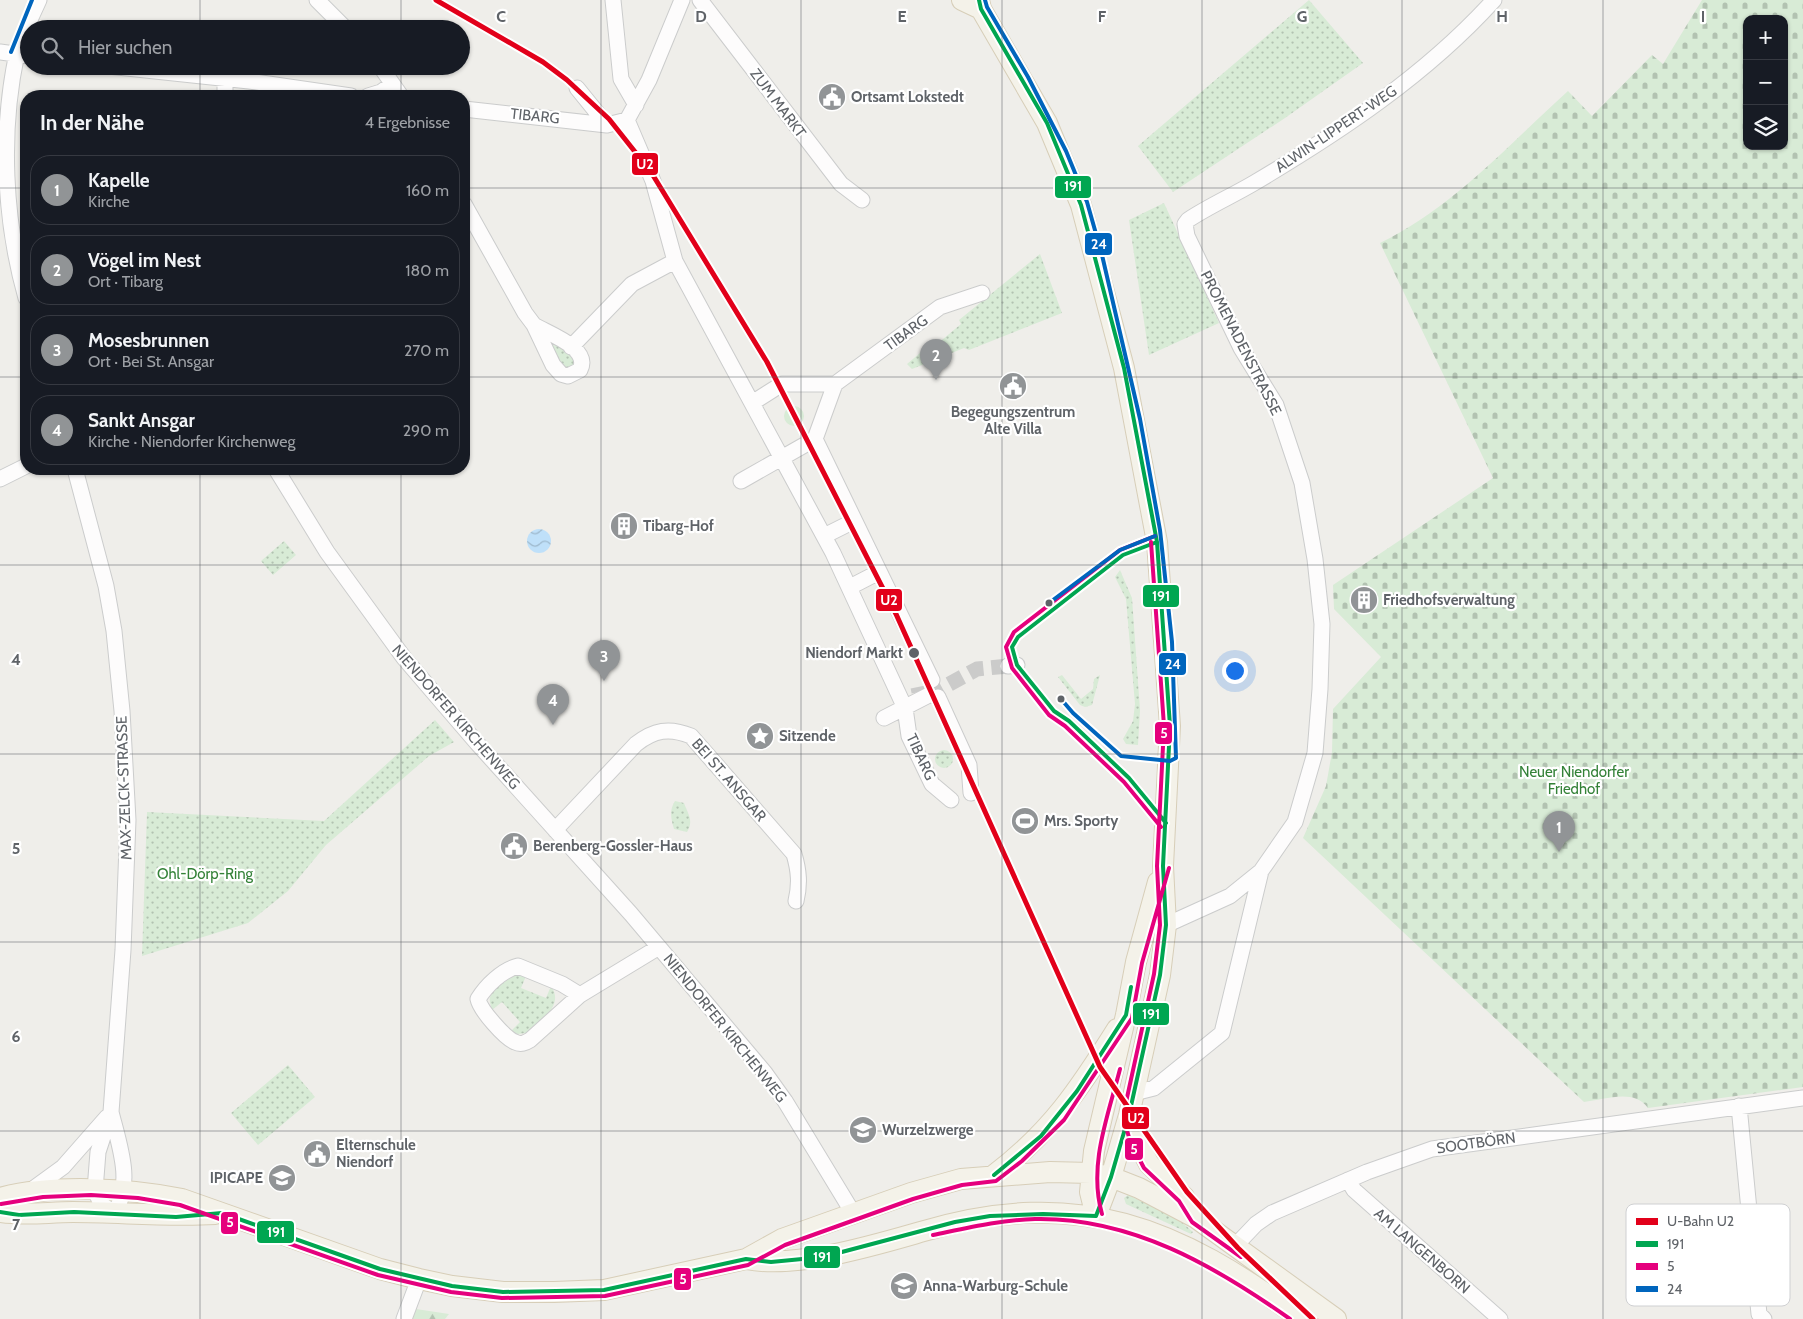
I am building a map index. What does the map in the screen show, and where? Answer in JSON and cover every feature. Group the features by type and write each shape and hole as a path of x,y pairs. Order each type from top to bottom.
{"main road":[{"path":"962,0 980,5 1047,123 1081,205 1124,368 1157,542 1165,633 1170,755 1163,866 1166,925 1160,975 1129,1115 1112,1177 1096,1216"},
{"path":"1096,1216 1090,1199 1094,1151 1126,1015 1136,962 1163,866"},
{"path":"994,1175 1024,1152 1059,1116 1126,1015"},
{"path":"1129,1115 1136,1140 1146,1158 1159,1175 1184,1197 1196,1218"},
{"path":"0,1198 24,1194 124,1190 182,1199 380,1269 452,1286 503,1292 604,1290 746,1258 782,1239 853,1213 961,1179 1050,1172 1091,1173 1112,1177 1139,1188 1196,1218 1236,1245 1336,1319"},
{"path":"0,1212 19,1215 60,1212 176,1217 222,1213"},
{"path":"746,1258 761,1262 807,1260 978,1218 1038,1212 1096,1216 1136,1226 1195,1250 1242,1276 1302,1319"}],"street":[{"path":"33,20 39,0"},
{"path":"317,0 337,20"},
{"path":"613,0 621,79 636,105"},
{"path":"627,120 649,80 682,0"},
{"name":"ZUM MARKT","path":"700,0 841,184 862,200"},
{"name":"ALWIN-LIPPERT-WEG","path":"1188,220 1260,179 1370,109 1414,75 1494,0"},
{"path":"0,52 20,55"},
{"path":"20,65 6,113 5,195 15,260 20,277"},
{"path":"189,75 307,90"},
{"path":"386,75 397,90"},
{"path":"225,79 225,90"},
{"path":"577,88 606,125"},
{"name":"TIBARG","path":"470,110 606,125 627,120 653,181 675,261 824,536 828,556 850,587 905,708 909,736 932,784 950,800"},
{"path":"470,215 525,313 534,325 553,365 564,376 576,374 582,366 581,356 571,347 534,325"},
{"name":"PROMENADENSTRASSE","path":"1166,925 1230,896 1261,871 1295,822 1315,753 1320,689 1322,624 1315,559 1302,483 1276,406 1241,348 1187,236 1185,224 1188,220"},
{"path":"571,347 632,284 675,261"},
{"name":"TIBARG","path":"835,384 940,307 982,293"},
{"path":"741,480 815,439 835,384 782,384 752,403"},
{"path":"815,439 932,680"},
{"path":"0,479 20,469"},
{"name":"MAX-ZELCK-STRASSE","path":"77,475 106,586 118,667 128,820 127,877 111,1112 98,1152 95,1190"},
{"name":"NIENDORFER KIRCHENWEG","path":"280,475 327,552 395,646 461,725 659,947 765,1073 853,1213"},
{"path":"824,536 854,521"},
{"path":"850,587 879,572"},
{"path":"884,718 927,696 969,765 970,793"},
{"name":"BEI ST. ANSGAR","path":"555,830 636,744 650,734 666,730 681,731 691,736 794,854 800,885 796,902"},
{"name":"PROMENADENSTRASSE","path":"1134,1093 1154,1088 1222,1033 1261,871"},
{"name":"NIENDORFER KIRCHENWEG","path":"580,995 562,984 518,966 510,968 488,986 478,999 483,1011 513,1042 523,1044 530,1040 580,995 659,947"},
{"name":"SOOTBÖRN","path":"1236,1245 1260,1220 1348,1180 1432,1148 1803,1098"},
{"path":"1739,1106 1748,1204"},
{"path":"24,1194 63,1167 111,1112"},
{"name":"MAX-ZELCK-STRASSE","path":"111,1112 122,1161 124,1190 122,1200 114,1213"},
{"name":"AM LANGENBORN","path":"1348,1180 1354,1190 1500,1319"},
{"path":"95,1190 102,1204 114,1213"},
{"path":"404,1319 419,1278"},
{"path":"1758,1306 1759,1314 1764,1319"}],"green space":[{"path":"1309,0 1363,63 1285,118 1173,192 1138,146"},
{"name":"Neuer Niendorfer Friedhof","path":"1702,0 1803,0 1803,1087 1648,1108 1635,1098 1627,1097 1584,1102 1303,838 1326,786 1332,752 1333,709 1381,657 1334,609 1333,585 1493,478 1380,243 1432,212 1456,193 1568,91 1592,116 1652,55 1663,64"},
{"path":"1164,203 1219,323 1149,355 1129,220"},
{"path":"1040,254 1062,313 969,350 964,348 912,369 907,364 933,342 936,345 961,324 959,320"},
{"path":"553,345 564,349 573,358 576,365 571,370 565,369 552,349"},
{"path":"794,406 801,409 804,416 801,423 794,426 787,423 784,416 787,409"},
{"path":"284,541 296,555 273,575 261,561"},
{"path":"1120,570 1132,598 1140,710 1138,745 1126,744 1123,739 1133,721 1135,704 1126,599 1115,577"},
{"path":"1062,675 1081,699 1093,689 1094,679 1100,675 1092,705 1085,707 1080,705 1058,677"},
{"name":"Ohl-Dörp-Ring","path":"435,720 454,742 429,756 326,845 288,891 248,923 142,956 147,812 324,821"},
{"path":"944,750 950,753 953,759 950,765 944,768 938,765 935,759 938,753"},
{"path":"675,801 684,803 689,814 690,824 687,832 674,829 671,815"},
{"path":"520,974 526,976 521,988 546,998 551,986 555,993 555,1000 544,1018 526,1033 518,1034 511,1031 520,1022 502,1002 492,1010 490,999 493,992 500,985"},
{"path":"288,1065 315,1097 258,1145 231,1113"},
{"path":"1128,1195 1177,1218 1193,1232 1191,1234 1126,1204 1124,1198"},
{"path":"416,1309 449,1314 445,1319 408,1319"}],"water":[{"path":"539,529 548,532 551,541 548,550 539,553 530,550 527,541 530,532"}],"tunnel":[{"path":"929,695 977,669 1008,666"},
{"path":"918,687 919,692"}],"metro line":[{"name":"U2","path":"436,0 543,62 567,80 609,119 651,172 767,362 896,614 1100,1067 1187,1192 1238,1248 1313,1319"}],"transit line":[{"name":"24","path":"24,20 32,0"},
{"name":"191","path":"979,0 981,9 1047,123 1081,205 1124,368 1157,542 1170,726 1163,866 1166,925 1160,975 1129,1115 1111,1177 1096,1216"},
{"name":"24","path":"985,0 987,7 1028,77 1066,151 1087,202 1102,255 1140,419 1160,530 1172,642 1176,758 1170,761 1121,756 1073,713 1061,699"},
{"name":"24","path":"11,52 20,30"},
{"name":"5","path":"1155,536 1120,550 1014,632 1006,647 1012,668 1049,715 1065,726 1124,782 1161,827"},
{"name":"24","path":"1049,603 1120,550 1155,536"},
{"name":"5","path":"1151,542 1164,726 1157,866 1160,925 1154,974 1123,1116 1130,1141 1144,1168 1179,1201 1192,1222 1241,1257"},
{"name":"191","path":"1157,542 1123,555 1018,637 1012,647 1017,665 1054,711 1069,721 1129,778 1166,823"},
{"name":"5","path":"1,1204 43,1197 91,1195 138,1198 180,1205 378,1275 451,1292 502,1298 605,1296 748,1265 785,1245 913,1199 962,1185 996,1181 1022,1161 1064,1120 1132,1018 1142,963 1169,868"},
{"name":"191","path":"994,1175 1041,1136 1077,1091 1126,1015 1131,987"},
{"name":"5","path":"1102,1214 1098,1196 1098,1159 1105,1123 1120,1069"},
{"name":"191","path":"0,1212 19,1215 74,1212 176,1217 222,1213 380,1269 452,1286 503,1292 604,1290 746,1259 771,1262 823,1257 955,1222 990,1216 1043,1214 1096,1216"},
{"name":"5","path":"933,1235 996,1223 1035,1219 1105,1226 1170,1248 1202,1264 1261,1299 1290,1319"}],"place":[{"name":"Ortsamt Lokstedt","path":"832,97"},
{"name":"Vögel im Nest","path":"936,380"},
{"name":"Begegungszentrum Alte Villa","path":"1013,386"},
{"name":"Tibarg-Hof","path":"624,526"},
{"name":"Friedhofsverwaltung","path":"1364,600"},
{"name":"Niendorf Markt","path":"914,653"},
{"name":"Mosesbrunnen","path":"604,681"},
{"name":"Sankt Ansgar","path":"553,725"},
{"name":"Sitzende","path":"760,736"},
{"name":"Mrs. Sporty","path":"1025,821"},
{"name":"Berenberg-Gossler-Haus","path":"514,846"},
{"name":"Kapelle","path":"1559,852"},
{"name":"Wurzelzwerge","path":"863,1130"},
{"name":"Elternschule Niendorf","path":"317,1154"},
{"name":"IPICAPE","path":"282,1178"},
{"name":"Anna-Warburg-Schule","path":"904,1286"}]}
